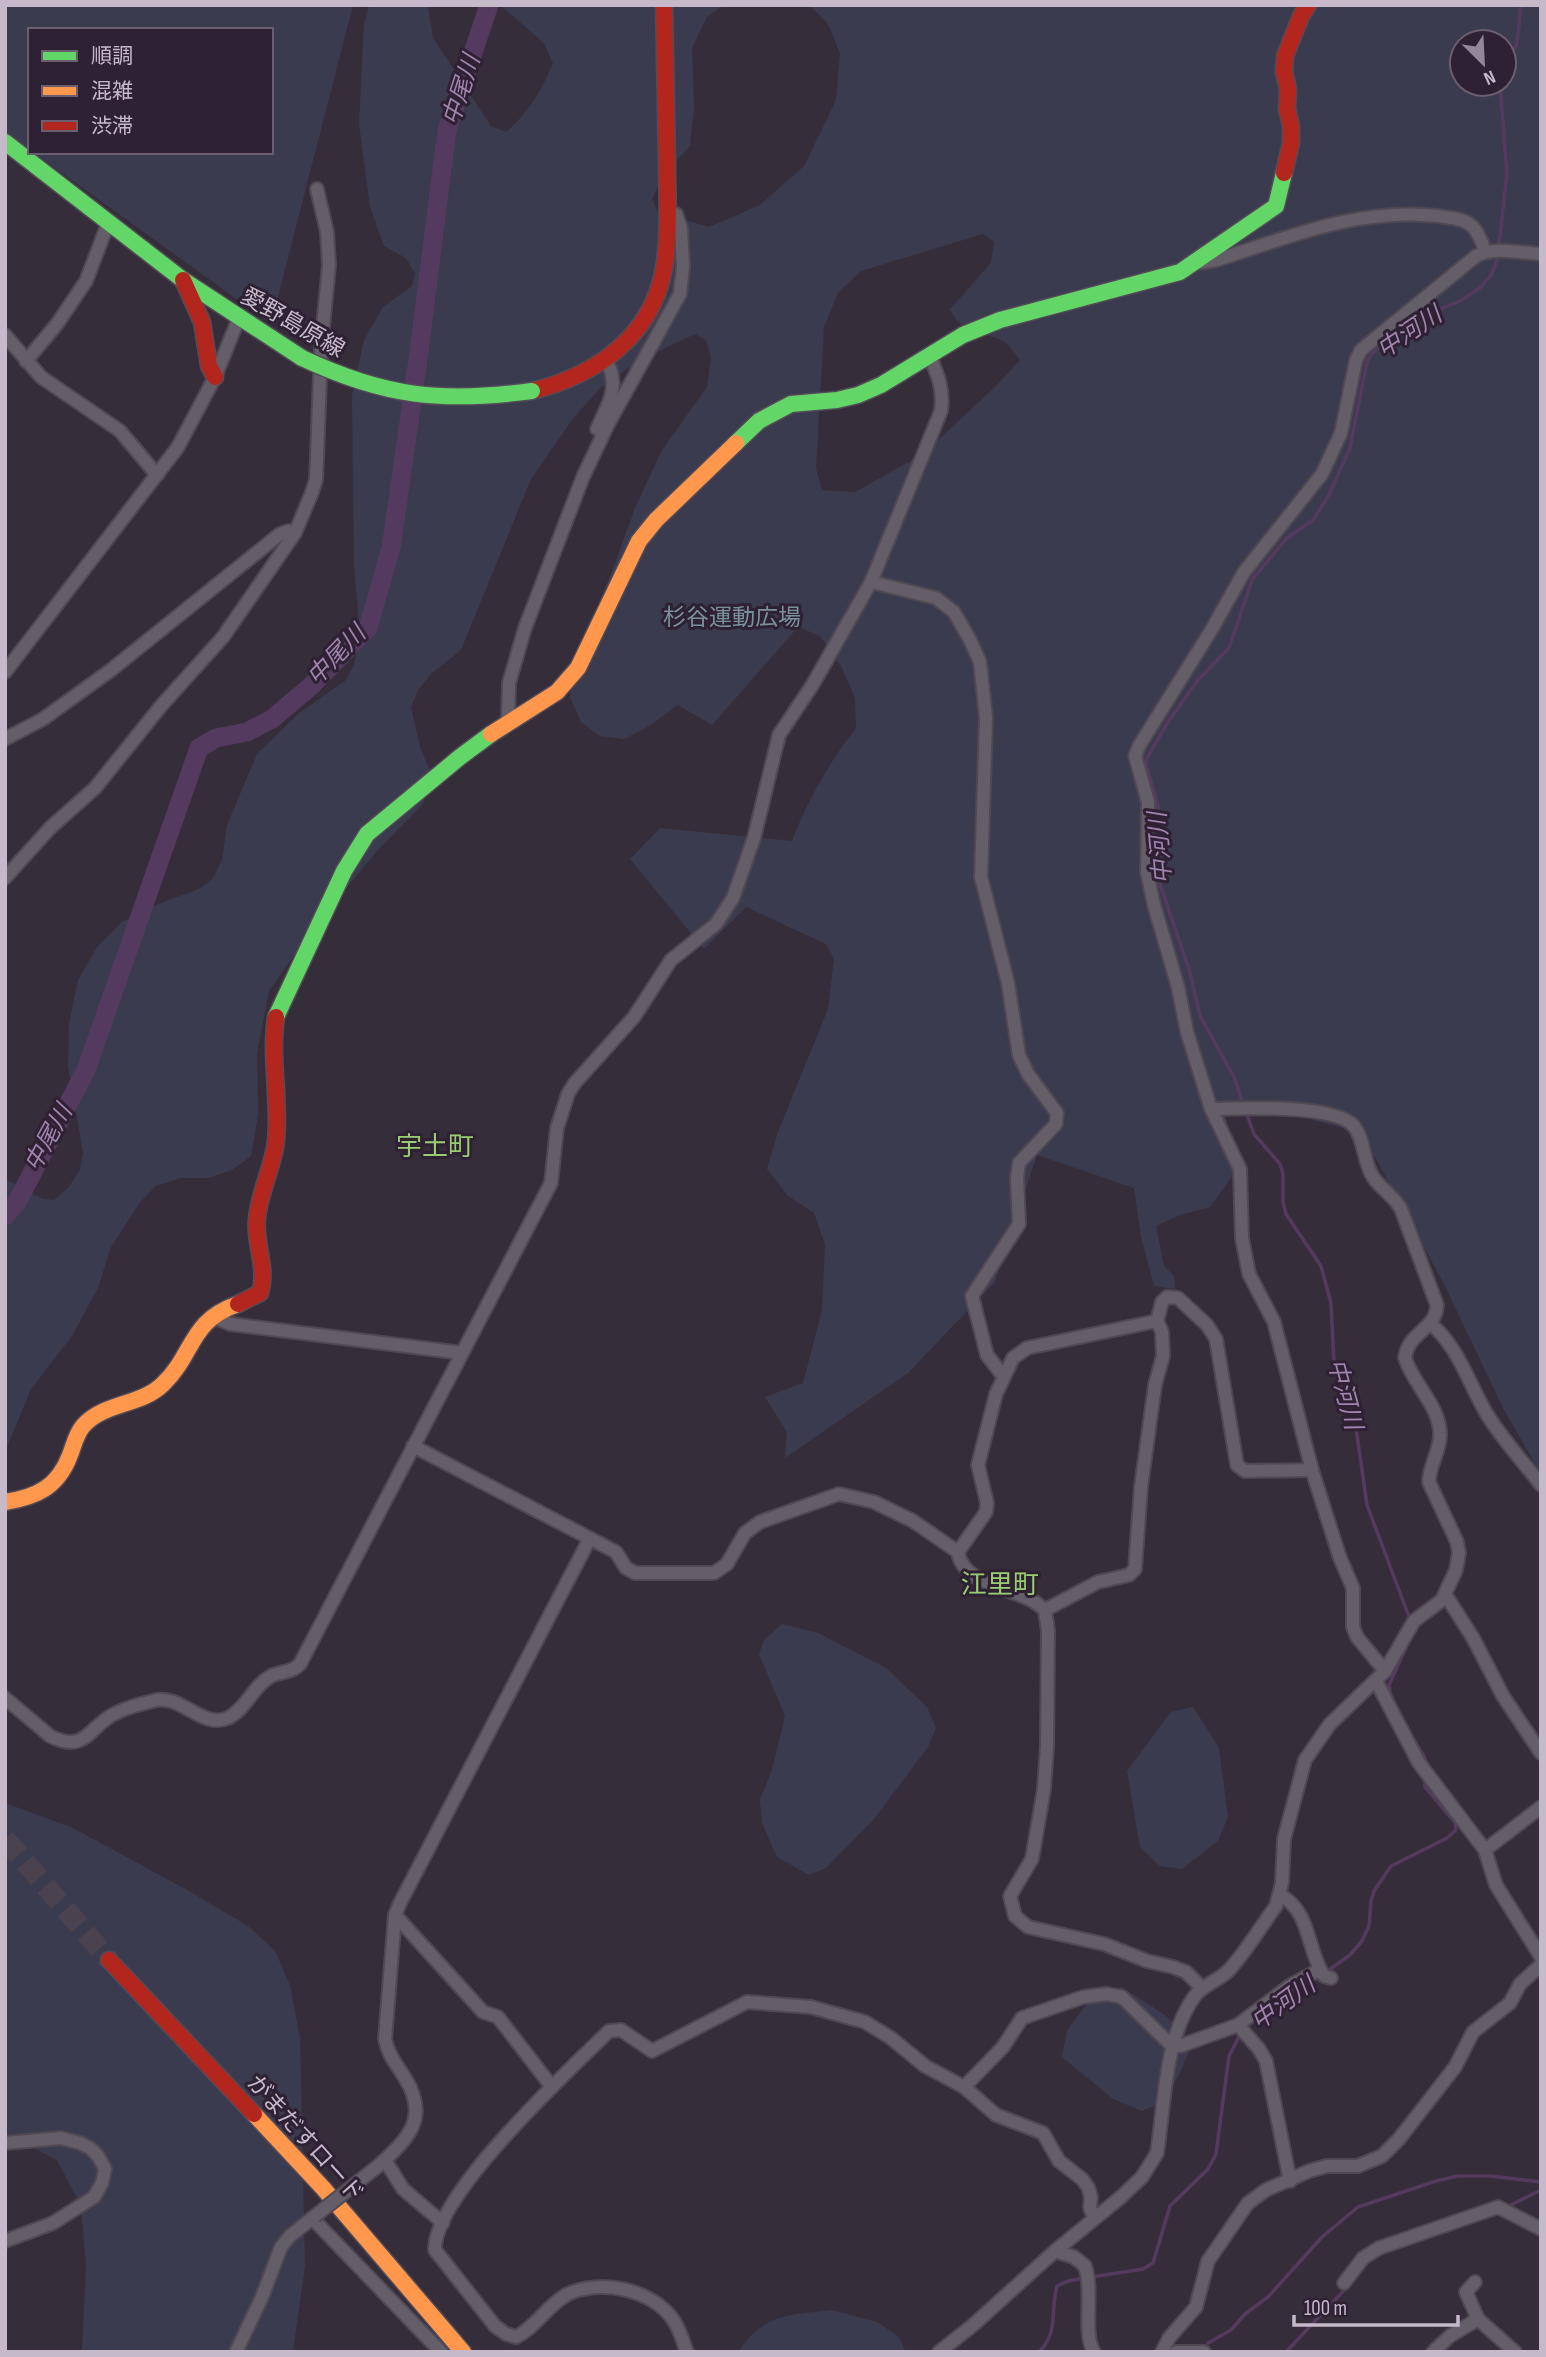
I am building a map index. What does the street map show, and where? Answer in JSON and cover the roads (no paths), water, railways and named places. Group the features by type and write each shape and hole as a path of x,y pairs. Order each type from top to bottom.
{"main road":[{"name":"愛野島原線","path":"5,142 183,281 302,358 335,375 370,387 422,397 485,398 532,391 566,382 607,361 638,331 652,309 665,264 668,211 664,5"},
{"path":"5,1502 35,1496 53,1486 65,1470 78,1433 84,1424 106,1410 145,1397 160,1387 177,1368 212,1316 253,1299 260,1293 264,1284 256,1232 258,1209 276,1145 273,1038 276,1018 344,871 367,834 427,782 508,722 545,701 568,682 578,668 639,541 656,520 759,421 791,404 837,400 858,395 881,385 963,335 1000,320 1164,278 1196,263 1276,206 1291,143 1285,56 1308,5"},
{"path":"183,281 203,323 210,370 215,377"},
{"name":"がまだすロード","path":"109,1960 331,2198 463,2352"}],"street":[{"path":"5,878 11,859 95,788 161,706 223,637 295,533 316,480 321,348 329,265 327,232 317,189"},
{"path":"508,722 509,682 525,628 583,477 608,424 680,294 684,267 681,228 676,214 668,211"},
{"path":"1196,263 1217,260 1332,223 1397,214 1428,215 1465,222 1494,251"},
{"path":"26,361 57,324 86,281 109,221"},
{"path":"1541,254 1494,251 1476,256 1361,350 1356,360 1341,433 1322,474 1244,572 1139,746 1135,757 1148,802 1147,872 1154,905 1178,987 1187,1031 1211,1109 1240,1169 1242,1238 1249,1274 1274,1322 1312,1471 1340,1558 1353,1588 1353,1627 1381,1676 1425,1771 1485,1850 1496,1885 1541,1957"},
{"path":"5,671 158,475 190,426 215,377 239,318"},
{"path":"5,335 41,377 120,430 158,475"},
{"path":"5,1698 50,1736 67,1742 85,1738 116,1713 160,1699 211,1720 228,1718 236,1713 267,1679 276,1674 290,1672 300,1664 551,1183 557,1128 568,1094 634,1017 671,960 716,924 733,898 754,838 779,735 813,684 871,582 941,411 943,395 940,381 929,355"},
{"path":"583,477 580,468 612,394 613,374 607,361"},
{"path":"5,739 43,719 100,678 280,534 289,531 295,533"},
{"path":"871,582 936,598 954,612 981,662 986,718 981,877 1008,983 1020,1055 1028,1074 1057,1113 1056,1124 1018,1163 1019,1224 972,1296 987,1355 1004,1377"},
{"path":"939,2352 1007,2297 1055,2251 1142,2177 1157,2153 1172,2046 1194,1997 1228,1972 1276,1906 1280,1895 1284,1839 1306,1760 1330,1724 1381,1676 1414,1620 1442,1600 1456,1570 1459,1553 1454,1534 1429,1482 1440,1443 1439,1422 1405,1357 1409,1343 1431,1324 1437,1311 1435,1298 1415,1251 1411,1231 1395,1199 1369,1170 1356,1129 1349,1122 1329,1113 1245,1108 1211,1109"},
{"path":"1045,1610 1098,1582 1129,1575 1135,1569 1141,1487 1155,1385 1163,1356 1162,1332 1157,1321 1162,1302 1167,1297 1174,1296 1208,1325 1216,1339 1237,1465 1240,1469 1312,1471"},
{"path":"212,1316 230,1324 462,1353"},
{"path":"958,1552 986,1512 987,1503 978,1465 996,1394 1013,1358 1027,1348 1157,1321"},
{"path":"1431,1324 1444,1335 1454,1349 1485,1412 1541,1485"},
{"path":"413,1446 616,1552 626,1568 635,1573 714,1573 727,1564 746,1534 760,1521 839,1494 874,1502 913,1521 958,1552 965,1569 994,1587 1032,1600 1045,1610 1048,1631 1047,1734 1044,1789 1032,1859 1010,1896 1015,1916 1028,1927 1104,1944 1147,1961 1186,1972 1202,1989"},
{"path":"236,2352 281,2248 290,2236 382,2163 411,2132 415,2123 416,2109 406,2080 391,2058 385,2039 395,1915 589,1540"},
{"path":"1445,1594 1503,1696 1541,1751"},
{"path":"1485,1850 1541,1807"},
{"path":"964,2087 1003,2047 1022,2018 1083,1997 1107,1994 1122,1997 1172,2046 1242,2029 1291,1985 1324,1974 1306,1925 1287,1898 1280,1895"},
{"path":"395,1915 483,2012 498,2017 552,2087"},
{"path":"1162,2352 1169,2338 1196,2307 1209,2261 1248,2203 1266,2190 1318,2168 1358,2166 1382,2156 1399,2139 1455,2067 1473,2032 1510,2003 1520,1984 1541,1965"},
{"path":"687,2352 674,2321 662,2308 619,2287 600,2286 565,2296 528,2330 516,2337 506,2334 495,2326 435,2250 436,2239 443,2223 482,2161 609,2031 621,2030 652,2051 747,2002 811,2007 865,2022 891,2038 925,2066 964,2087 996,2115 1043,2133 1059,2161 1088,2187 1090,2208 1094,2217"},
{"path":"1242,2029 1266,2061 1290,2180"},
{"path":"5,2143 61,2138 90,2147 104,2169 102,2183 94,2197 53,2223 5,2241"},
{"path":"382,2163 403,2189 443,2223"},
{"path":"1344,2283 1363,2258 1378,2248 1497,2207 1541,2229"},
{"path":"314,2217 441,2352"},
{"path":"1055,2251 1080,2261 1086,2271 1088,2339 1094,2352"},
{"path":"1475,2282 1466,2292 1478,2319 1515,2352"},
{"path":"1433,2352 1450,2336 1478,2319"},
{"path":"1175,2352 1204,2352"}],"waterway":[{"name":"中尾川","path":"5,1216 17,1202 86,1070 199,748 216,738 247,732 272,719 311,686 368,628 391,548 447,130 489,5"},
{"name":"中河川","path":"1518,34 1521,5"},
{"name":"中河川","path":"1243,1104 1234,1077 1200,1016 1189,969 1161,887 1161,822 1146,765 1147,758 1168,722 1198,680 1229,648 1252,580 1287,538 1313,520 1328,497 1350,448 1367,362 1371,355 1393,336 1424,316 1462,300 1481,287 1491,275 1497,261 1507,174 1501,98"},
{"name":"中河川","path":"1246,1112 1254,1134 1280,1164 1286,1214 1321,1266 1331,1303 1334,1364 1355,1421 1367,1505 1408,1614"},
{"name":"中河川","path":"1396,1706 1389,1685 1408,1643"},
{"name":"中河川","path":"1409,1732 1425,1758 1426,1765"},
{"name":"中河川","path":"1326,1972 1350,1955 1362,1941 1369,1926 1374,1891 1391,1866 1447,1838 1456,1830 1455,1823 1425,1787 1425,1776"},
{"name":"中河川","path":"1282,2000 1304,1984"},
{"name":"中河川","path":"1092,2277 1143,2269 1153,2263 1170,2206 1208,2169 1216,2154 1229,2056 1241,2033"},
{"path":"1208,2343 1231,2330 1245,2314 1268,2297 1322,2237 1358,2207 1458,2176 1491,2176 1541,2182"},
{"path":"1509,2206 1541,2190"},
{"path":"1448,2231 1458,2227"},
{"name":"中河川","path":"1039,2352 1052,2329 1057,2286 1084,2278"},
{"path":"1286,2352 1347,2287"}],"tunnel":[{"path":"5,1839 109,1960"}],"district":[{"name":"宇土町","path":"435,1146"},
{"name":"江里町","path":"1000,1584"}],"park label":[{"name":"杉谷運動広場","path":"732,617"}]}
